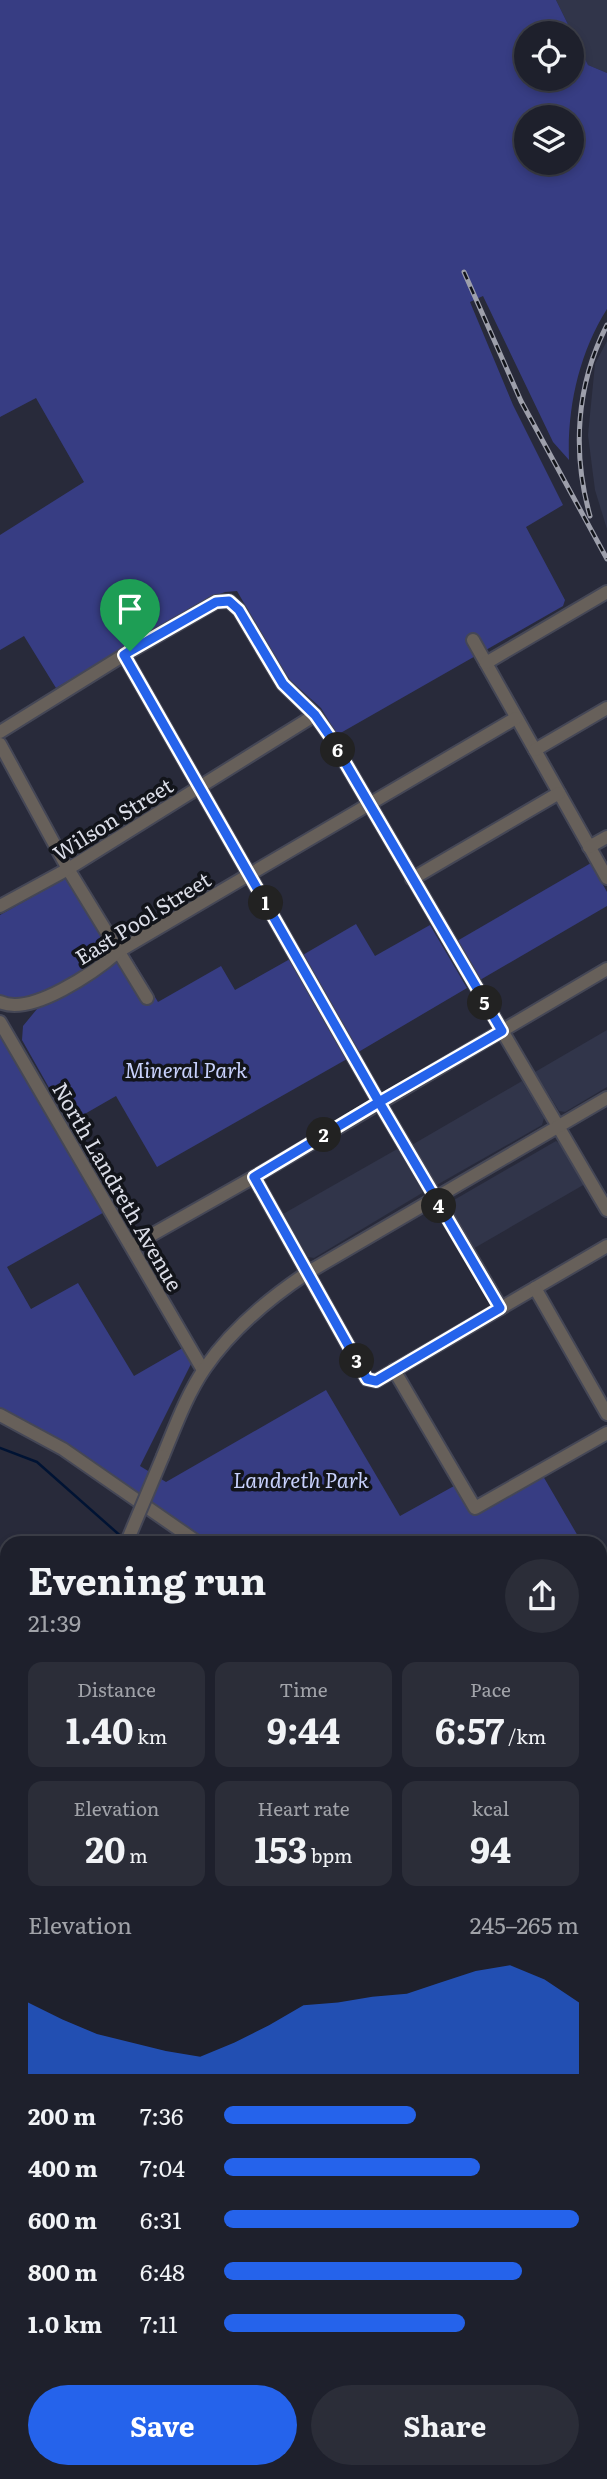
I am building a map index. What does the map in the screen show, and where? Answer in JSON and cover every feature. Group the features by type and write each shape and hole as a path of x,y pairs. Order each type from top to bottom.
{"street":[{"path":"486,663 607,592"},
{"path":"0,732 216,602 229,601 239,610 283,684 315,715 607,1210"},
{"path":"473,640 607,878"},
{"path":"124,655 500,1308"},
{"path":"535,750 607,708"},
{"name":"Wilson Street","path":"0,906 68,869 315,715"},
{"name":"East Pool Street","path":"0,1002 17,1005 41,998 99,968 119,951 516,718"},
{"path":"0,744 68,869 147,998"},
{"path":"412,879 559,793"},
{"path":"589,847 607,837"},
{"path":"132,1246 607,969"},
{"name":"North Landreth Avenue","path":"0,1022 203,1370"},
{"path":"129,1536 203,1370 254,1312 307,1273 607,1098"},
{"path":"254,1177 367,1379 376,1381 607,1246"},
{"path":"535,1288 607,1414"},
{"path":"394,1370 475,1508 607,1433"},
{"path":"0,1415 63,1449 189,1536"}],"shaded area":[{"path":"556,0 607,0 607,73 588,65 584,57 584,21 566,21"},
{"path":"607,341 607,529 595,490 588,435 595,364"},
{"path":"607,1030 607,1087 565,1112 559,1111 535,1072"},
{"path":"522,1081 544,1118 542,1125 435,1186 410,1146"},
{"path":"556,1141 585,1184 471,1250 447,1204"},
{"path":"399,1148 423,1188 422,1193 314,1258 308,1257 283,1214"}],"green space":[{"path":"0,0 556,0 566,21 514,21 514,91 584,91 584,57 588,65 607,73 607,309 582,362 570,421 569,460 553,442 483,296 470,302 513,405 563,505 526,527 565,600 563,606 337,735 321,708 291,681 282,669 237,591 210,598 56,688 24,636 0,650 0,535 84,482 36,398 0,417"},
{"path":"591,863 607,892 607,906 480,980 457,941"},
{"path":"66,878 109,947 106,954 70,979 42,992 14,998 0,996 0,915"},
{"path":"356,924 375,956 430,925 467,988 355,1054 301,956"},
{"name":"Mineral Park","path":"128,952 158,1002 221,966 235,990 290,959 347,1059 157,1167 116,1096 69,1123 22,1040 23,1026 37,1009"},
{"name":"Landreth Park","path":"0,1033 108,1210 7,1267 31,1309 78,1283 134,1376 186,1346 192,1362 140,1466 166,1482 326,1390 400,1516 454,1486 467,1508 472,1511 543,1476 578,1536 201,1536 94,1463 0,1408"}],"waterway":[{"path":"0,1448 37,1462 121,1536"}],"railway":[{"path":"464,272 521,401 607,559"},
{"path":"590,516 581,468 580,419 589,371 607,325"}],"route":[{"path":"130,651 124,655 379,1102 254,1177 367,1379 376,1381 500,1308 379,1102 502,1031 329,735 315,715 283,684 239,610 229,601 216,602 130,651"}]}
